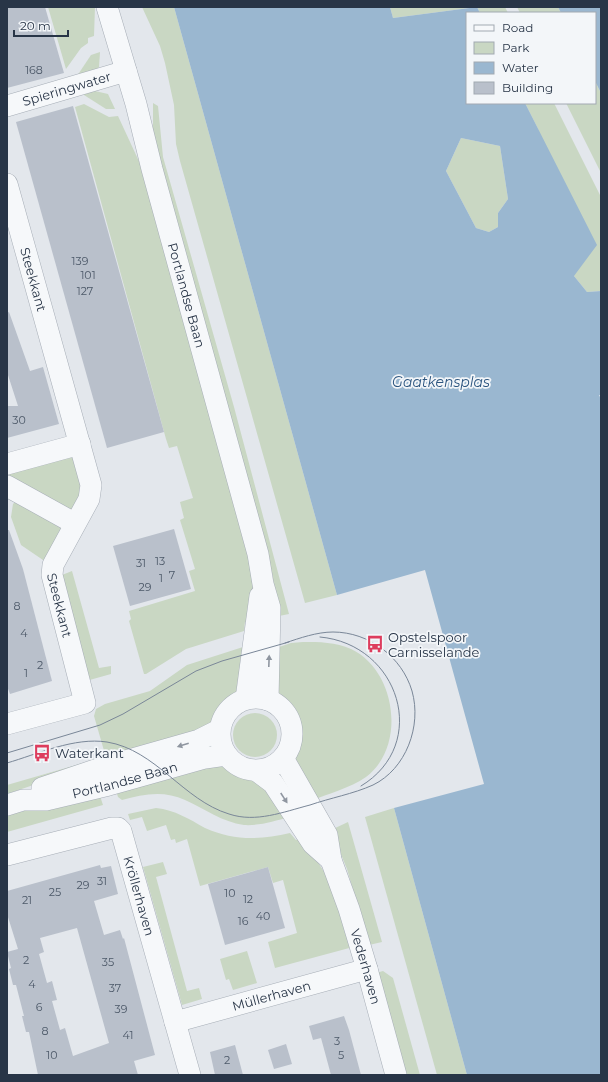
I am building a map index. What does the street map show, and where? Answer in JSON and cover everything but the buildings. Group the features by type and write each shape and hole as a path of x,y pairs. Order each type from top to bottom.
{"street":[{"name":"Portlandse Baan","path":"106,7 126,71 258,554 263,584 270,608 268,700"},
{"name":"Spieringwater","path":"7,106 126,71"},
{"name":"Steekkant","path":"7,184 91,485 89,499 74,523 53,565 52,575 85,703 7,724"},
{"path":"7,464 80,444"},
{"path":"7,486 74,523"},
{"name":"Portlandse Baan","path":"246,699 257,606 263,584"},
{"path":"257,698 268,700 282,710 291,725 291,742 283,758 276,765 257,771 240,767 226,755 220,743 219,730 222,720 228,710 236,703 246,699 257,698"},
{"name":"Portlandse Baan","path":"15,803 41,789 104,768 199,740 219,730"},
{"name":"Portlandse Baan","path":"15,803 46,800 109,785 205,758 226,755"},
{"name":"Vederhaven","path":"283,758 327,835 331,860 349,909 396,1075"},
{"name":"Vederhaven","path":"257,771 273,783 313,844 331,860"},
{"name":"Kröllerhaven","path":"7,855 112,828 118,828 121,831 190,1075"},
{"name":"Müllerhaven","path":"175,1022 367,969"}],"green space":[{"path":"48,7 95,7 94,36 88,38 88,43 81,48 66,69"},
{"path":"142,7 174,7 337,595 305,603 180,161 176,144 174,105 165,63 160,46"},
{"path":"390,7 477,7 393,18"},
{"path":"477,7 505,7 508,12 480,12"},
{"path":"517,7 558,7 560,12 520,12"},
{"path":"100,52 99,67 94,72 75,79 91,55"},
{"path":"596,83 601,93 601,173 566,104 596,104"},
{"path":"95,91 108,94 115,109 106,109 84,95 84,93"},
{"path":"153,103 158,106 163,157 234,407 289,614 279,616 267,551 153,138"},
{"path":"84,104 109,117 118,116 143,170 247,548 254,584 250,623 245,622 244,631 186,649 146,674 144,674 129,621 131,619 129,611 195,591 189,571 195,569 180,520 184,518 180,502 193,498 177,446 169,448 166,439 75,107"},
{"path":"526,104 554,104 601,197 601,291 587,292 574,276 538,129"},
{"path":"461,138 500,146 508,199 498,213 498,227 489,232 476,228 446,171"},
{"path":"73,456 83,490 47,559 43,560 21,545 11,517 13,504 17,500 9,473"},
{"path":"72,571 99,668 111,666 111,674 86,681 57,577"},
{"path":"321,642 339,645 351,649 366,659 378,674 386,691 391,709 391,728 387,747 379,763 366,777 360,781 346,788 310,801 294,762 298,739 297,724 292,712 279,693 276,685 276,648 291,643"},
{"path":"243,647 237,695 217,713 209,727 107,761 94,716 96,709 105,704 150,691 187,665"},
{"path":"251,713 259,713 264,714 271,719 276,726 276,744 271,751 264,756 251,757 243,754 236,747 233,739 233,731 236,723 243,716"},
{"path":"90,761 92,765 7,794 7,785"},
{"path":"203,764 222,766 240,776 261,782 289,817 273,822 244,825 228,821 185,800 169,795 154,794 122,800 118,797 115,788"},
{"path":"99,793 103,805 7,832 7,815"},
{"path":"156,808 176,813 205,828 226,835 258,838 290,833 296,840 301,837 331,882 353,947 275,968 268,942 297,933 283,880 273,883 268,867 200,886 187,839 176,843 175,839 171,840 166,825 147,831 142,817 130,820 128,814"},
{"path":"394,808 467,1075 437,1075 365,817"},
{"path":"348,822 382,942 369,945 347,869 331,830"},
{"path":"163,862 167,874 156,877 187,991 199,988 202,999 182,1005 143,867"},
{"path":"247,951 257,983 233,990 229,979 226,980 220,959"},
{"path":"383,971 393,978 420,1075 404,1075 376,973"}],"water":[{"name":"Gaatkensplas","path":"174,7 390,7 393,18 477,7 480,12 466,12 466,104 526,104 597,245 574,276 587,292 601,291 601,395 599,395 601,399 601,1075 467,1075 394,808 484,784 425,570 337,595","holes":["461,138 500,146 508,199 498,213 498,227 489,232 476,228 446,171"]},
{"path":"558,7 601,8 601,93 596,83 596,12 560,12"}],"tram line":[{"path":"7,763 69,744 94,741 107,742 124,747 140,755 197,798 213,807 229,814 249,817 270,816 310,805 365,788 385,778 394,768 409,745 415,718 415,704 412,691 400,667 392,657 371,642 359,636 346,633 321,633 285,643"},
{"path":"320,637 347,644 370,657 386,676 396,698 400,722 395,746 383,768 361,786"},
{"path":"7,753 100,725 123,714 196,671 222,661 289,642"}],"place":[{"name":"Opstelspoor Carnisselande","path":"375,644"},
{"name":"Waterkant","path":"42,753"}]}
